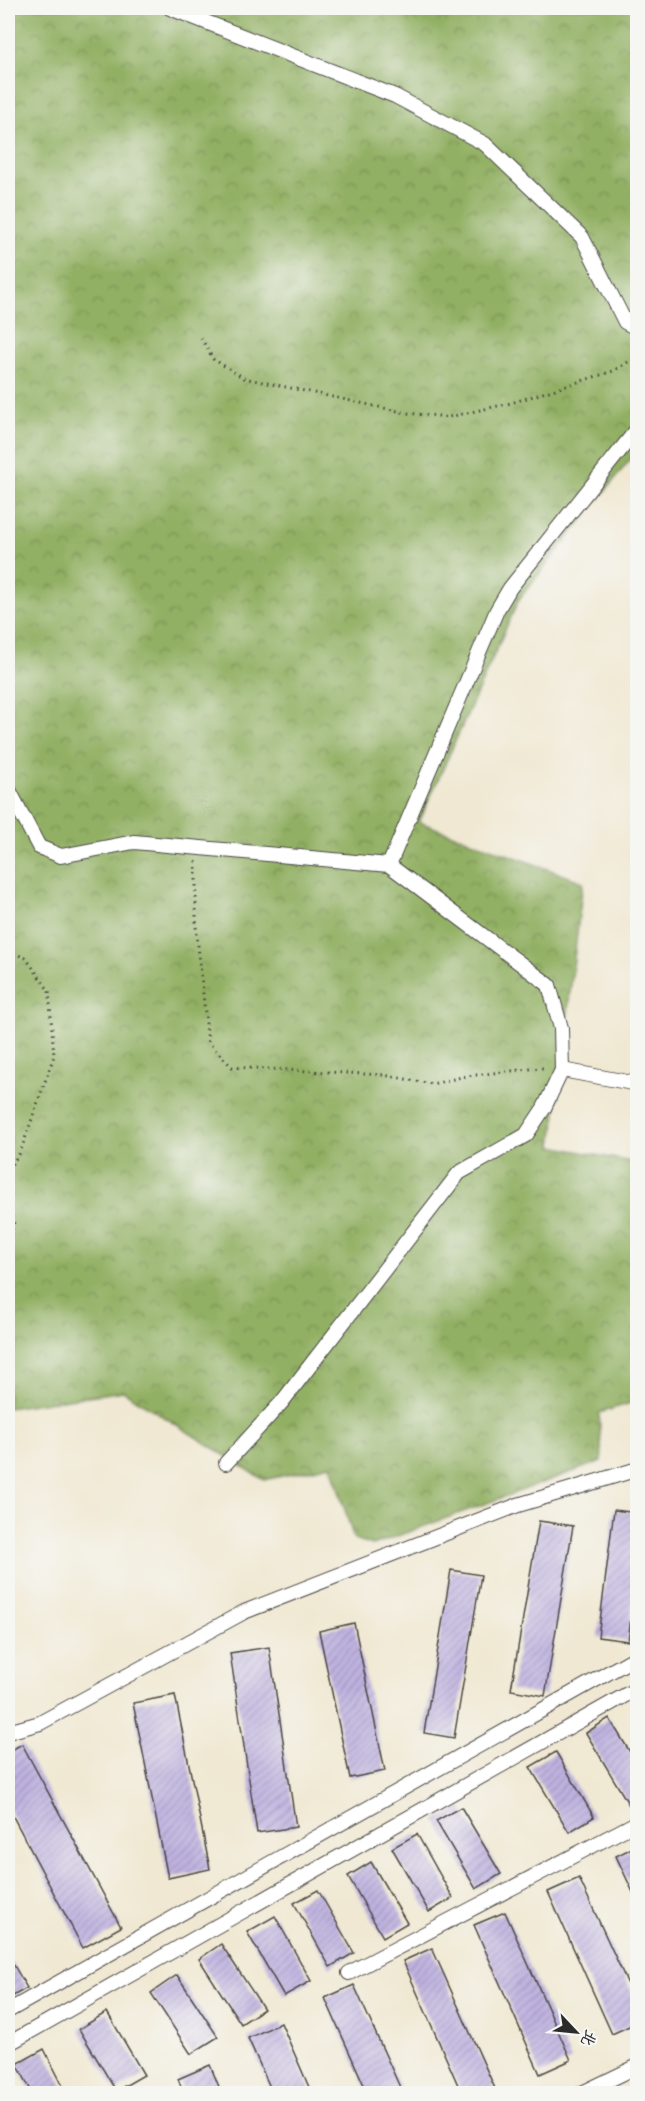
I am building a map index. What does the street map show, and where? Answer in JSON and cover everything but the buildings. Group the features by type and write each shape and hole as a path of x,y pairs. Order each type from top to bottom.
{"street":[{"path":"170,8 395,96 485,144 582,237 625,322 638,329"},
{"path":"389,865 497,610 510,588 638,428"},
{"path":"8,788 39,847 62,856 134,842 389,865 549,985 561,1028 562,1070 544,1108 526,1135 459,1173 282,1402 226,1463"},
{"path":"562,1070 638,1084"},
{"path":"8,1732 40,1723 244,1612 518,1505 638,1470"},
{"path":"8,2012 638,1656"},
{"path":"8,2044 638,1688"},
{"path":"349,1973 638,1822"},
{"path":"580,2094 638,2066"}],"path":[{"path":"201,338 213,359 244,378 407,414 449,417 511,403 613,371 638,356"},
{"path":"195,847 196,926 208,1042 232,1067 384,1075 432,1084 466,1076 538,1068 562,1070"},
{"path":"8,951 26,958 49,991 54,1056 20,1153 8,1169"},
{"path":"8,1199 14,1222 8,1244"}],"green space":[{"path":"8,8 633,8 638,10 637,451 519,599 419,822 583,882 552,1146 637,1163 637,1401 599,1413 602,1461 373,1545 354,1539 331,1465 264,1480 123,1391 8,1408"}]}
